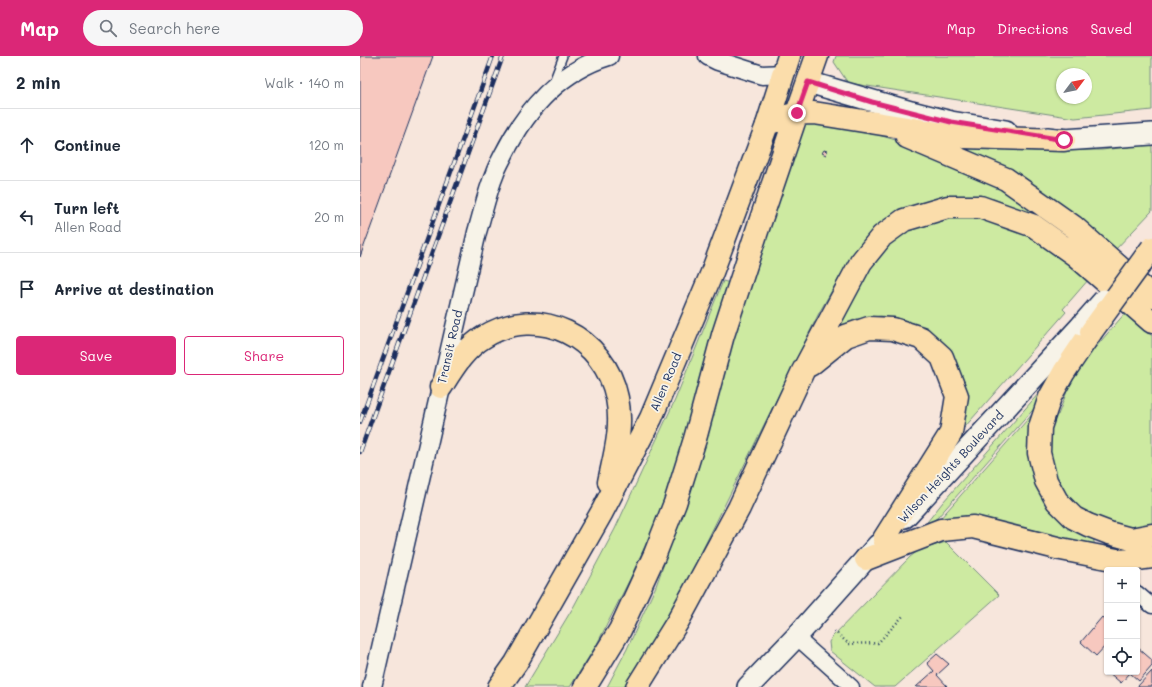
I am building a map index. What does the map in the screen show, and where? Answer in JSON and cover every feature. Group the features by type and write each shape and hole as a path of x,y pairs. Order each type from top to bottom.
{"main road":[{"path":"585,687 620,630 655,554 675,503 695,439 723,335 756,231 817,56"},
{"name":"Allen Road","path":"499,687 516,663 602,512 651,418 711,275 768,125 787,65"},
{"path":"808,82 872,102 951,122 1064,140"},
{"path":"768,125 778,119 797,113 820,113 963,137 1064,140 1152,134"},
{"path":"868,121 1006,179 1074,226 1152,296"},
{"path":"637,687 678,621 739,508 803,371 861,262 882,236 904,220 948,207 980,207 1034,226 1075,255 1152,322"},
{"path":"1152,247 1087,328 1050,397 1040,427 1039,453 1046,481 1057,501 1074,518 1109,533 1131,539 1152,535"},
{"path":"441,387 456,364 472,345 484,336 500,329 513,325 548,325 567,332 579,339 590,348 599,359 610,378 619,411 620,422 616,446 602,512"},
{"path":"803,371 846,336 869,328 893,329 921,338 942,357 957,396 951,433 884,539"},
{"name":"Wilson Heights Boulevard","path":"748,687 796,637 884,539 1087,328"},
{"path":"866,559 941,530 973,528 1061,549 1122,560 1152,557"}],"street":[{"name":"Transit Road","path":"372,687 477,232 495,172 523,121 549,91 573,73 609,56"},
{"path":"708,56 718,61 762,74 787,65"},
{"path":"735,56 787,65 808,82"},
{"path":"1140,596 1152,606"},
{"path":"796,637 852,687"}],"lane":[{"path":"549,91 563,56"}],"path":[{"path":"834,631 849,644 878,643 904,615"}],"green space":[{"path":"836,56 1152,56 1152,110 1075,118 848,83 834,62"},
{"path":"809,122 872,133 909,144 963,164 1047,216 1042,220 994,199 968,196 862,246 847,264 819,313 671,614 627,687 607,687 627,649 656,586 685,505 739,317 775,206 805,124"},
{"path":"1152,144 1152,211 1114,251 962,151 963,145 996,149 1034,151 1102,150"},
{"path":"984,217 1016,227 1042,242 1089,279 1063,309 1066,312 956,437 935,337 916,324 901,319 881,316 857,319 833,328 876,258 895,240 913,228 934,218"},
{"path":"723,281 730,283 679,457 655,524 630,579 597,644 570,687 525,687 574,606 615,529 675,400"},
{"path":"1126,312 1152,336 1152,526 1131,529 1090,516 1070,500 1057,480 1050,455 1049,435 1054,414 1058,415 1069,386 1088,356"},
{"path":"1047,384 1039,403 938,517 920,531 943,502"},
{"path":"1035,411 1032,442 1093,537 1095,547 939,520"},
{"path":"946,542 999,595 895,687 875,687 830,651 829,642 832,637 910,557 919,550"}],"building":[{"path":"360,56 433,56 360,257"},
{"path":"824,150 827,151 826,155 822,153"},
{"path":"1102,617 1104,619 1104,647 1096,656 1081,642"},
{"path":"1140,650 1152,660 1152,666 1139,681 1132,675 1140,675"},
{"path":"937,654 949,664 937,675 947,686 916,687 934,671 927,663"},
{"path":"1152,671 1152,687 1137,687"},
{"path":"1112,675 1128,675 1121,683"}],"railway":[{"path":"360,422 493,56"},
{"path":"360,452 503,56"}],"route":[{"path":"797,113 808,82 872,102 951,122 1064,140"}]}
